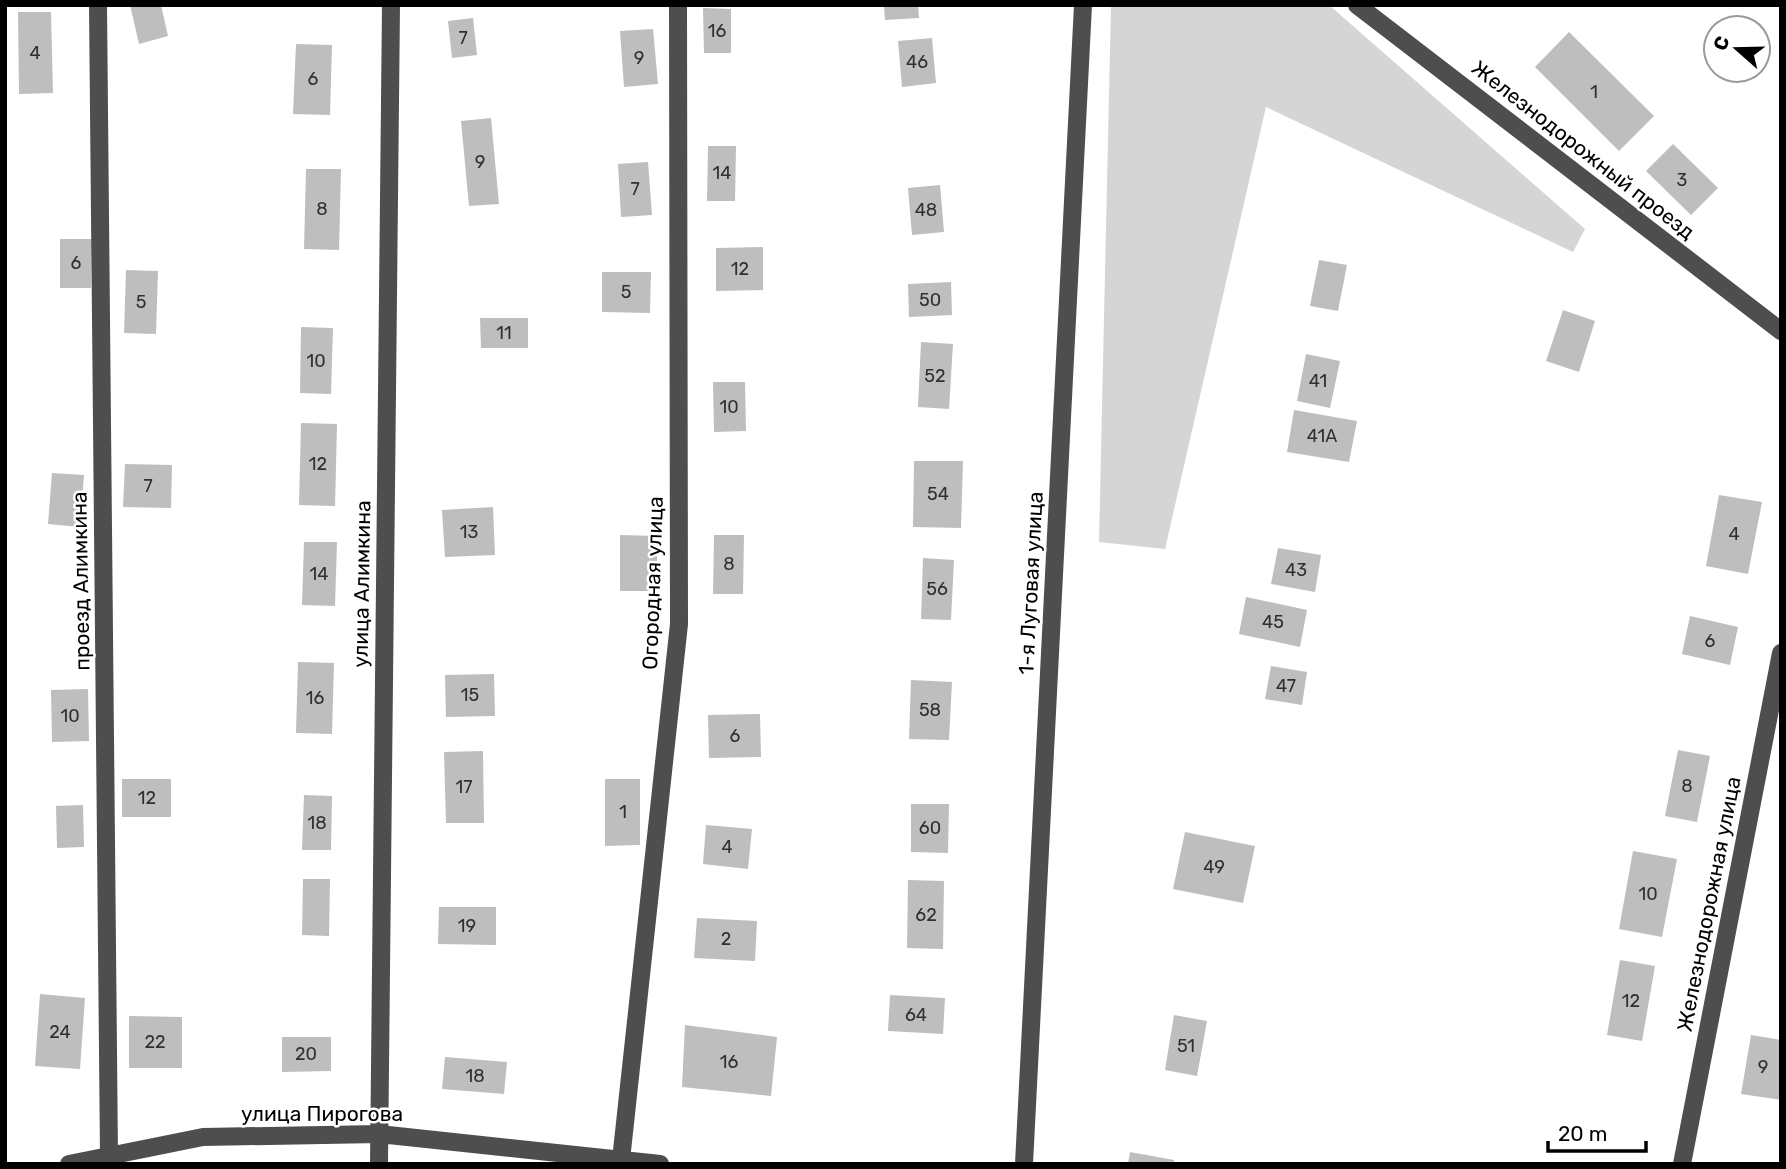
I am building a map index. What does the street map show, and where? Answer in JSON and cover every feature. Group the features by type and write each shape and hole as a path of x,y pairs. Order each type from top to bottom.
{"street":[{"name":"проезд Алимкина","path":"98,5 109,1156"},
{"name":"улица Алимкина","path":"379,1164 391,5"},
{"name":"Огородная улица","path":"621,1160 679,624 678,5"},
{"name":"1-я Луговая улица","path":"1024,1164 1083,5"},
{"name":"Железнодорожный проезд","path":"1357,5 1781,331"},
{"name":"Железнодорожная улица","path":"1682,1164 1781,653"},
{"name":"улица Пирогова","path":"69,1164 203,1137 379,1134 660,1164"}],"shaded area":[{"path":"1111,5 1329,5 1585,229 1573,252 1266,107 1165,549 1099,542"}],"building":[{"path":"130,5 161,5 168,36 139,44"},
{"path":"884,5 918,5 919,18 885,20"},
{"path":"703,8 731,9 731,53 704,53"},
{"path":"18,12 51,12 53,93 19,94"},
{"path":"473,18 477,55 452,58 448,21"},
{"path":"653,29 658,84 624,87 620,31"},
{"path":"1569,32 1654,116 1619,151 1535,67"},
{"path":"932,38 936,83 902,87 898,41"},
{"path":"296,44 332,45 330,115 293,114"},
{"path":"491,118 499,204 469,206 461,121"},
{"path":"1673,144 1718,188 1691,215 1646,171"},
{"path":"708,146 736,146 735,201 707,201"},
{"path":"648,162 652,215 621,217 618,164"},
{"path":"306,169 341,169 339,250 304,249"},
{"path":"940,185 944,232 912,235 908,188"},
{"path":"60,239 92,239 91,288 60,288"},
{"path":"763,247 763,290 716,291 716,248"},
{"path":"1319,260 1347,265 1338,311 1310,306"},
{"path":"126,270 158,271 156,334 124,333"},
{"path":"602,272 651,272 650,313 602,312"},
{"path":"951,282 952,315 909,317 908,284"},
{"path":"1563,310 1595,321 1579,372 1546,361"},
{"path":"480,318 528,318 528,348 481,348"},
{"path":"301,327 333,328 331,394 300,393"},
{"path":"921,342 953,344 949,409 918,407"},
{"path":"1306,354 1340,361 1330,408 1297,401"},
{"path":"713,382 745,382 746,431 714,432"},
{"path":"1294,410 1357,421 1349,462 1287,452"},
{"path":"301,423 337,424 335,506 299,505"},
{"path":"914,461 963,461 961,528 913,527"},
{"path":"125,464 172,465 171,508 123,507"},
{"path":"52,473 84,475 80,527 48,524"},
{"path":"1719,495 1762,502 1748,574 1706,566"},
{"path":"493,507 495,555 445,557 442,510"},
{"path":"620,535 657,536 657,591 620,591"},
{"path":"714,535 744,535 743,594 713,594"},
{"path":"304,542 337,542 335,606 302,605"},
{"path":"1278,548 1321,555 1315,592 1271,584"},
{"path":"923,558 954,560 951,620 921,619"},
{"path":"1246,597 1307,610 1300,647 1239,634"},
{"path":"1690,616 1738,627 1730,665 1682,654"},
{"path":"298,662 334,663 332,734 296,733"},
{"path":"1271,666 1307,672 1302,705 1265,699"},
{"path":"494,674 495,716 446,717 445,675"},
{"path":"911,680 952,682 949,740 909,739"},
{"path":"88,689 89,741 52,742 51,690"},
{"path":"760,714 761,757 709,758 708,715"},
{"path":"1678,750 1710,756 1697,822 1665,816"},
{"path":"483,751 484,823 446,823 444,752"},
{"path":"122,779 171,779 171,817 122,817"},
{"path":"605,779 640,779 640,845 605,846"},
{"path":"304,795 332,796 331,850 302,850"},
{"path":"911,804 949,804 948,853 911,852"},
{"path":"83,805 84,847 57,848 56,806"},
{"path":"706,825 752,829 748,869 703,864"},
{"path":"1185,832 1255,846 1243,903 1173,889"},
{"path":"1633,851 1677,859 1662,937 1619,929"},
{"path":"303,879 330,879 329,936 302,935"},
{"path":"908,880 944,881 943,949 907,948"},
{"path":"439,907 496,907 496,945 438,944"},
{"path":"697,918 757,921 755,961 694,958"},
{"path":"1620,960 1655,966 1642,1041 1607,1035"},
{"path":"40,994 85,998 80,1069 35,1066"},
{"path":"890,995 945,998 943,1034 888,1031"},
{"path":"1174,1015 1207,1021 1197,1076 1165,1070"},
{"path":"129,1016 182,1017 182,1068 129,1068"},
{"path":"685,1025 777,1037 771,1096 682,1087"},
{"path":"1751,1035 1781,1040 1781,1100 1741,1094"},
{"path":"282,1037 331,1037 331,1071 282,1072"},
{"path":"445,1057 507,1062 504,1094 442,1089"},
{"path":"1130,1152 1174,1160 1173,1164 1128,1164"}]}
